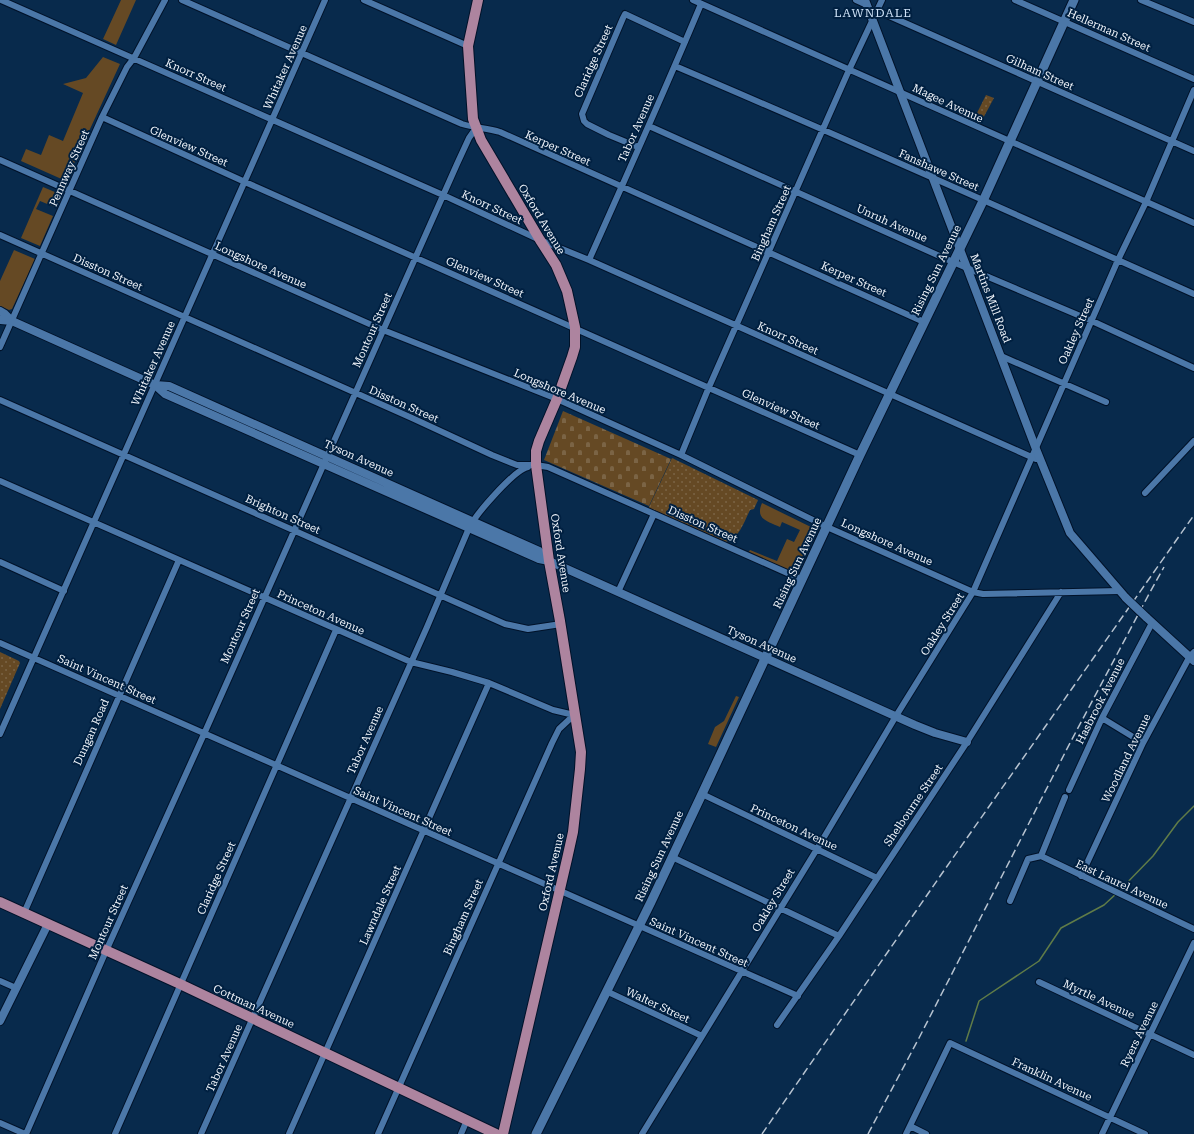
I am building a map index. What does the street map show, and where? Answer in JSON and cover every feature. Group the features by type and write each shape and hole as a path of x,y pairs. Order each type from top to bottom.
{"main road":[{"name":"Oxford Avenue","path":"478,0 468,46 472,111 476,128 481,140 556,265 567,291 575,328 575,347 557,399 536,450 536,465 549,561 561,624 581,752 580,769 572,832 560,891 503,1134"},
{"name":"Rising Sun Avenue","path":"536,1134 639,927 803,580 860,455 983,201 1074,0"},
{"name":"Cottman Avenue","path":"0,902 180,984 496,1134"}],"street":[{"name":"Knorr Street","path":"1,0 272,119 540,240 589,260 1041,462"},
{"name":"Pennway Street","path":"0,347 102,117 165,0"},
{"name":"Kerper Street","path":"182,0 462,124 476,128 488,128 500,132 924,322"},
{"name":"Whitaker Avenue","path":"0,734 325,0"},
{"path":"364,0 468,46"},
{"name":"Magee Avenue","path":"693,0 901,92 1009,142 1194,223"},
{"path":"856,0 866,2"},
{"name":"Bingham Street","path":"681,455 709,387 849,70 882,0"},
{"name":"Hellerman Street","path":"1015,0 1194,79"},
{"path":"1141,0 1154,3 1194,22"},
{"name":"Martins Mill Road","path":"866,2 872,22 901,92 1036,449 1070,533 1119,591 1152,623 1193,656"},
{"name":"Tabor Avenue","path":"589,260 701,4"},
{"name":"Gilham Street","path":"878,11 1194,151"},
{"name":"Claridge Street","path":"638,147 590,125 584,121 583,117 583,110 625,14 685,42"},
{"name":"Fanshawe Street","path":"675,66 823,129 1194,294"},
{"name":"Oakley Street","path":"642,1134 973,592 1194,90"},
{"name":"Glenview Street","path":"102,117 860,455"},
{"name":"Unruh Avenue","path":"648,126 953,262 1092,321 1194,368"},
{"name":"Montour Street","path":"26,1134 443,195 469,138 476,128"},
{"name":"Longshore Avenue","path":"0,160 383,330 557,399 681,455 827,526 973,592 982,594 1119,591"},
{"name":"Disston Street","path":"0,235 492,455 517,465 536,465 548,467 803,580"},
{"name":"Tyson Avenue","path":"0,311 12,321"},
{"name":"Tyson Avenue","path":"0,320 12,321 155,385 165,394 241,423 471,525 540,551 549,561 896,716 935,733 967,742"},
{"path":"1001,356 1106,402"},
{"name":"Brighton Street","path":"0,400 505,624 522,628 561,624"},
{"path":"1146,493 1194,441"},
{"name":"Tabor Avenue","path":"201,1134 471,525 496,494 518,472 523,468 536,465"},
{"name":"Princeton Avenue","path":"0,481 411,662 489,683 553,710 574,714"},
{"path":"618,592 654,514"},
{"name":"Dungan Road","path":"24,913 179,560"},
{"path":"0,562 64,590"},
{"name":"Shelbourne Street","path":"777,1025 798,996 967,742 1061,592"},
{"name":"Hasbrook Avenue","path":"1069,790 1102,718 1152,623"},
{"name":"Claridge Street","path":"114,1134 336,630"},
{"name":"Saint Vincent Street","path":"0,643 639,927 798,996"},
{"name":"Woodland Avenue","path":"1081,876 1143,743 1193,656"},
{"name":"Lawndale Street","path":"289,1134 489,683"},
{"name":"Bingham Street","path":"378,1134 559,729 574,714"},
{"path":"1102,718 1143,743"},
{"name":"Princeton Avenue","path":"702,794 877,878"},
{"path":"1010,901 1028,859 1041,856 1065,797"},
{"name":"East Laurel Avenue","path":"1041,856 1194,929"},
{"path":"672,857 838,936"},
{"path":"0,1021 48,924"},
{"name":"Ryers Avenue","path":"1102,1134 1194,943"},
{"path":"0,981 16,988"},
{"name":"Myrtle Avenue","path":"1039,982 1194,1055"},
{"name":"Walter Street","path":"606,992 702,1036"},
{"name":"Franklin Avenue","path":"910,1126 950,1043 1145,1134"},
{"path":"461,1134 468,1120"},
{"path":"0,1122 26,1134"},
{"path":"906,1134 910,1126 926,1134"}],"green space":[{"path":"121,0 136,0 116,45 103,39"},
{"path":"103,57 120,64 66,181 21,161 26,149 41,155 49,135 63,141 83,93 63,84 86,78"},
{"path":"986,95 994,98 981,122 974,119"},
{"path":"43,187 62,195 57,208 40,201 36,209 53,216 40,246 21,238"},
{"path":"14,250 35,259 12,309 9,310 0,306 0,281"},
{"path":"563,411 671,459 649,506 544,460"},
{"path":"672,458 758,500 754,509 750,510 737,534 730,541 725,542 648,509"},
{"path":"762,503 817,531 796,574 748,553 750,550 777,561 787,539 794,542 800,530 782,522 780,527 764,519 760,513"},
{"path":"0,652 19,661 20,663 0,709"},
{"path":"736,696 739,697 716,747 708,744 715,727 724,721"}],"waterway":[{"path":"1119,891 1153,856 1178,822 1194,806"},
{"path":"966,1041 979,1001 1039,961 1061,928 1104,905 1117,893"}],"railway":[{"path":"762,1134 943,872 1194,515"},
{"path":"868,1134 919,1038 1070,743 1164,567"}],"district":[{"name":"LAWNDALE","path":"873,13"}]}
